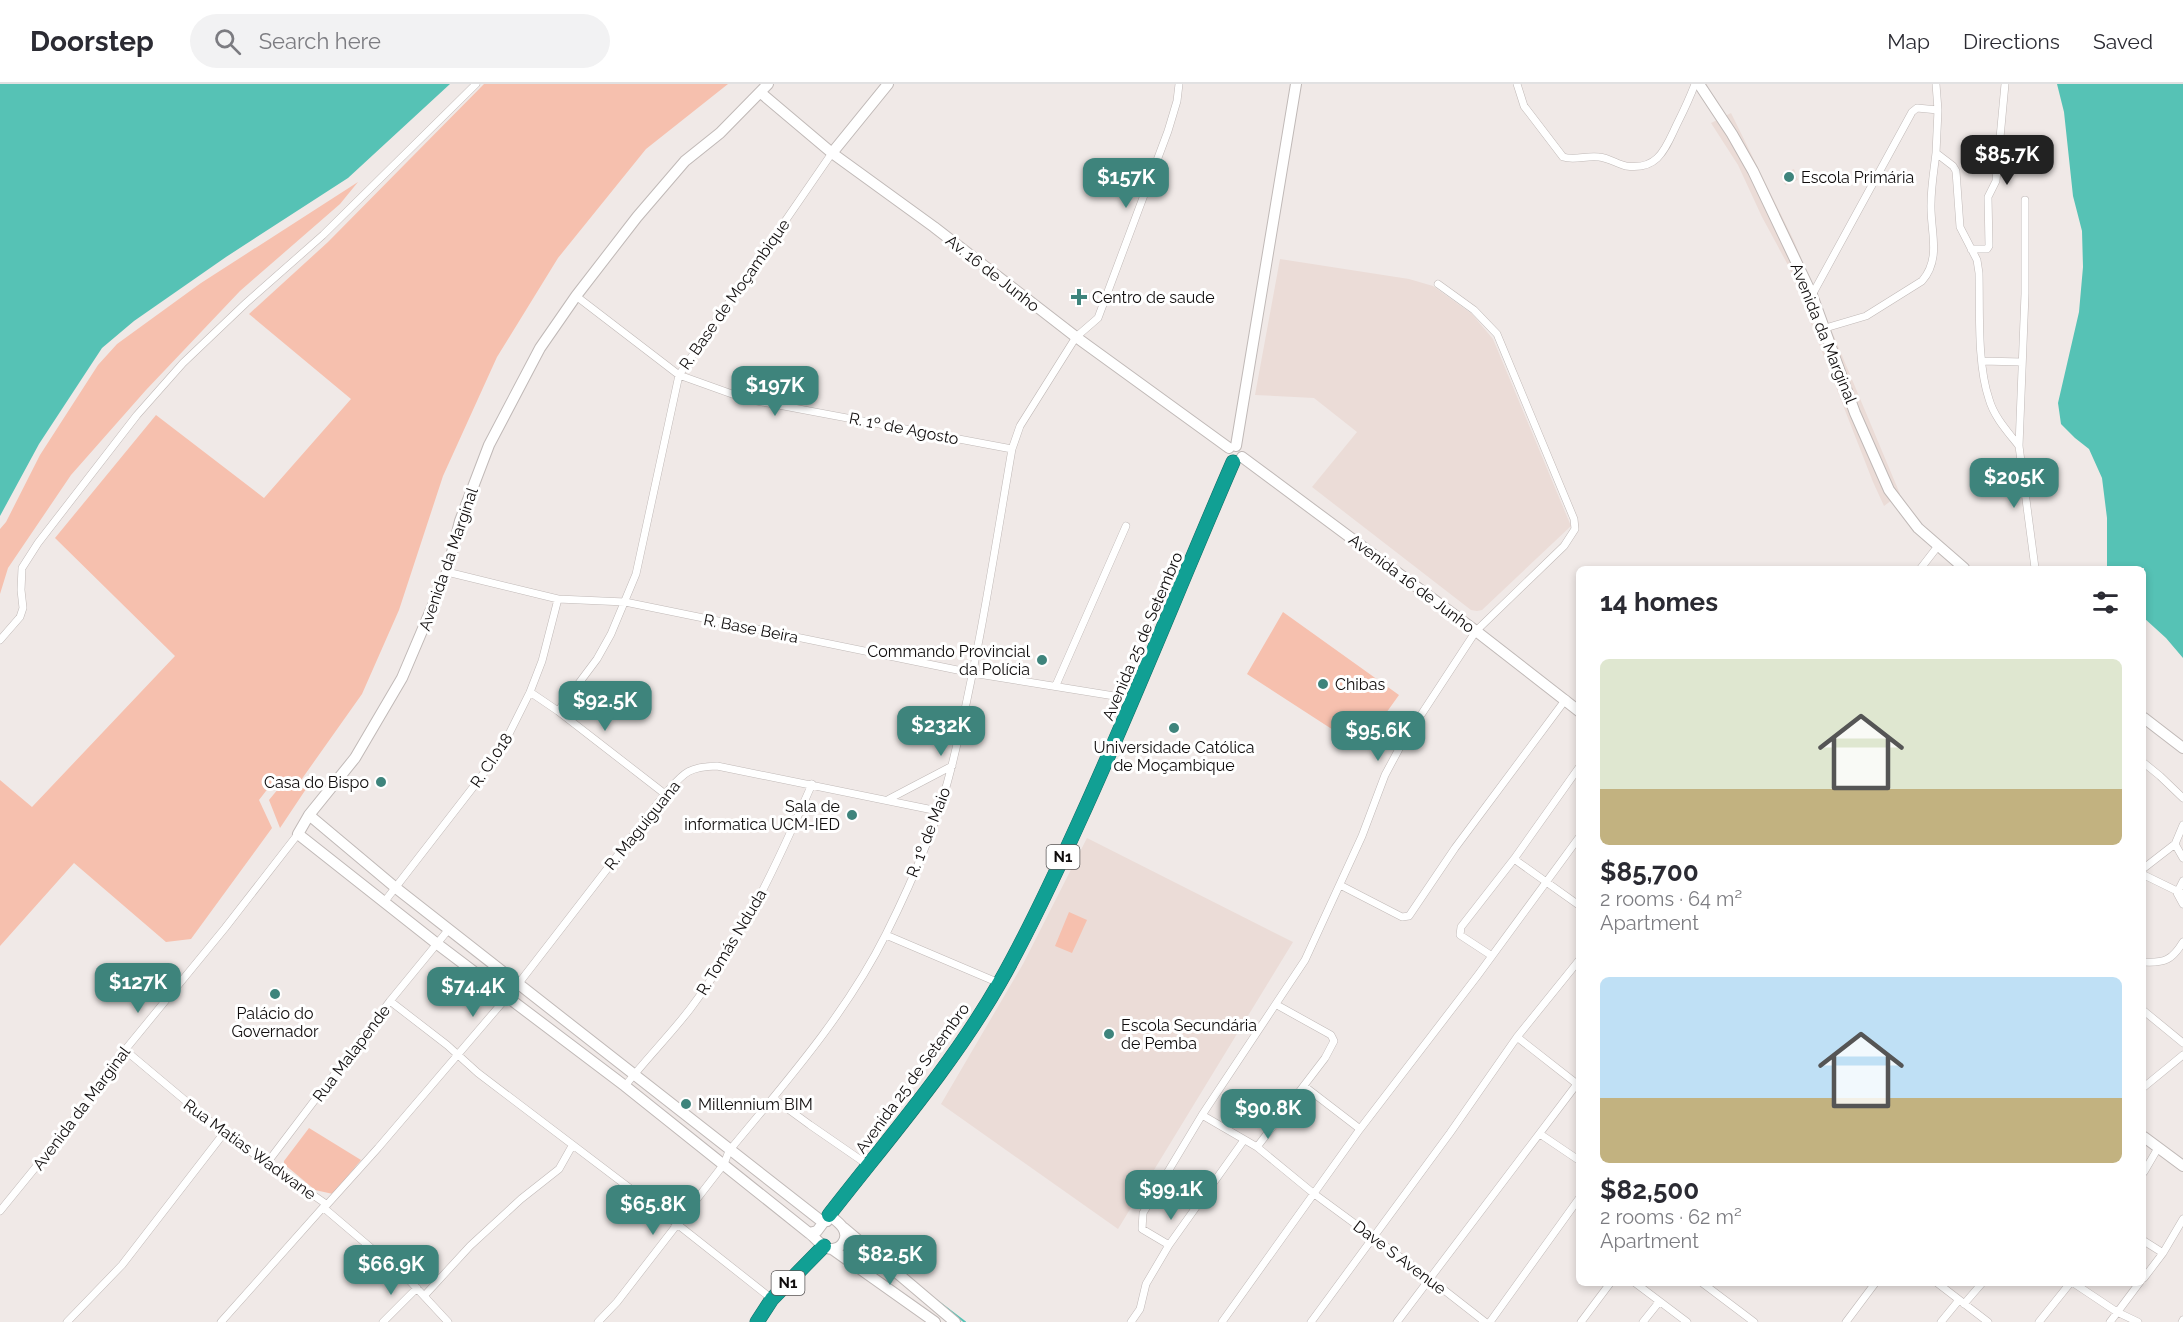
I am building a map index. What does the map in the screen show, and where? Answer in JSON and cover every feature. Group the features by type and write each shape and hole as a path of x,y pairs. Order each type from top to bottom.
{"highway":[{"name":"Avenida 25 de Setembro","path":"824,1218 912,1110 959,1046 999,983 1036,914 1133,699 1235,453"},
{"name":"N1","path":"756,1322 772,1299 828,1248"}],"street":[{"path":"0,640 20,617 23,608 22,568 38,543 137,415 199,348 323,235 476,84"},
{"name":"Avenida da Marginal","path":"0,1211 66,1130 125,1050 225,928 298,834 309,815 355,758 402,678 447,572 460,521 489,445 540,348 576,296 637,217 685,161 720,133 768,84"},
{"name":"R. Base de Moçambique","path":"558,711 597,659 611,634 636,574 679,375 832,153 888,84"},
{"name":"R. 1º de Maio","path":"724,1164 729,1151 820,1040 860,981 886,934 938,811 952,766 972,673 1012,449 1020,426 1076,337 1098,318 1168,131 1177,101 1179,84"},
{"name":"Avenida 25 de Setembro","path":"1235,453 1296,84"},
{"path":"1517,84 1524,106 1556,151 1563,157 1569,159 1598,157 1637,166 1648,163 1664,153 1697,84"},
{"name":"Avenida da Marginal","path":"1697,84 1753,171 1812,296 1822,329 1855,413 1889,490 1918,528 1962,566"},
{"path":"1822,329 1866,316 1922,281 1929,273 1934,247 1930,208 1936,153 1938,110 1936,84"},
{"path":"1971,249 1987,249 1989,246 1988,197 1996,181 2005,84"},
{"name":"Av. 16 de Junho","path":"761,93 832,153 1076,337 1235,453"},
{"path":"1812,296 1912,112 1917,108 1938,110"},
{"path":"1936,153 1956,171 1960,227 1977,260 1982,361 1989,399 1997,417 2019,446"},
{"path":"2025,200 2025,294 2019,446 2035,566"},
{"path":"1169,1245 1142,1229 1143,1214 1202,1115 1305,960 1365,829 1384,775 1476,631 1564,546 1572,535 1575,524 1497,334 1474,310 1438,284"},
{"name":"R. 1º de Agosto","path":"576,296 679,375 746,399 1012,449"},
{"path":"1982,361 2022,362"},
{"name":"Avenida 16 de Junho","path":"1235,453 1576,708"},
{"path":"1056,685 1126,526"},
{"path":"1923,566 1938,546"},
{"name":"R. Base Beira","path":"447,572 558,599 625,603 972,673 1133,699"},
{"name":"R. CI.018","path":"385,901 481,777 508,736 530,692 542,660 558,599"},
{"path":"530,692 665,794"},
{"path":"1340,885 1402,917 1409,916 1455,848 1566,699"},
{"path":"2146,720 2183,748"},
{"path":"2146,765 2183,798"},
{"name":"R. Maguiguana","path":"221,1322 519,983 681,776 697,767 717,766 889,799 938,811"},
{"path":"889,799 952,766"},
{"path":"1492,956 1463,938 1459,932 1576,772"},
{"name":"R. Tomás Nduda","path":"626,1086 690,1008 737,938 778,864 812,784"},
{"path":"309,815 396,888 729,1151 824,1218 844,1228 955,1322"},
{"path":"2146,866 2175,844 2183,825"},
{"path":"298,834 436,943 626,1086 828,1248 933,1320 938,1309"},
{"path":"1222,1322 1360,1129 1576,841"},
{"path":"2175,844 2183,858"},
{"path":"1514,859 1576,903"},
{"path":"2146,875 2180,893"},
{"path":"2183,881 2180,893 2183,904"},
{"name":"Rua Malapende","path":"267,1163 390,1001 449,929"},
{"path":"886,934 999,983"},
{"path":"2146,962 2156,963 2171,958 2183,942"},
{"path":"1311,1322 1374,1238 1517,1037 1576,964"},
{"path":"390,1001 572,1146 677,1224 772,1299"},
{"path":"1257,1148 1324,1058 1334,1039 1331,1035 1277,1005"},
{"path":"2146,1013 2183,1043"},
{"path":"1517,1037 1576,1081"},
{"name":"Rua Matias Wadwane","path":"125,1050 224,1133 325,1206 425,1295 448,1322"},
{"path":"2146,1085 2183,1055"},
{"path":"1397,1322 1576,1085"},
{"path":"1304,1086 1360,1129"},
{"path":"773,1098 868,1165"},
{"name":"Dave S Avenue","path":"1202,1115 1257,1148 1485,1322"},
{"path":"67,1322 122,1264 224,1133"},
{"path":"1540,1134 1576,1158"},
{"path":"2146,1139 2183,1166"},
{"path":"1131,1322 1140,1309 1146,1284 1169,1245 1245,1140"},
{"path":"425,1295 470,1246 521,1199 559,1169 572,1146"},
{"path":"2146,1169 2158,1148"},
{"path":"598,1322 617,1302 724,1164"},
{"path":"1490,1322 1576,1203"},
{"path":"809,1233 817,1231 824,1218"},
{"path":"2146,1275 2183,1219"},
{"path":"828,1248 841,1246 845,1238 844,1228"},
{"path":"2146,1241 2163,1252"},
{"path":"1581,1322 1608,1286"},
{"path":"1639,1286 1684,1321"},
{"path":"1706,1286 1754,1322"},
{"path":"1846,1322 1872,1286"},
{"path":"1941,1286 1988,1322"},
{"path":"1941,1322 1979,1286"},
{"path":"2039,1322 2069,1286"},
{"path":"2078,1286 2117,1312 2138,1322"},
{"path":"2110,1322 2137,1286"},
{"path":"382,1322 417,1288"},
{"path":"1643,1322 1659,1302"}],"shaded area":[{"path":"484,84 728,84 646,149 558,258 497,357 443,476 399,610 362,694 299,783 276,778 259,800 272,828 191,939 166,942 74,863 0,946 0,780 32,807 175,656 55,538 156,415 264,498 351,399 249,314 328,242"},
{"path":"1731,113 1794,241 1900,494 1884,506 1789,267 1738,165 1711,123"},
{"name":"Escola Primária","path":"1794,169 1798,180 1785,185 1781,174"},
{"path":"358,182 340,204 240,291 146,390 71,475 8,568 0,594 0,529 6,522 40,455 98,365 117,344 201,283"},
{"path":"1280,259 1409,279 1433,286 1472,314 1493,339 1571,526 1482,610 1471,610 1312,487 1357,432 1314,398 1255,395"},
{"name":"Chibas","path":"1283,612 1399,695 1361,748 1247,674"},
{"path":"283,783 306,789 280,828 269,800"},
{"name":"Escola Secundária de Pemba","path":"1087,838 1293,942 1118,1229 941,1104 1023,964"},
{"path":"1069,912 1087,920 1072,953 1055,946"},
{"path":"309,1128 361,1160 333,1194 315,1190 284,1164"}],"water":[{"path":"0,84 450,84 348,178 226,257 134,321 102,348 39,444 0,516"},
{"path":"2057,84 2183,84 2183,658 2146,620 2146,566 2107,566 2107,518 2102,478 2089,449 2061,424 2058,403 2079,312 2083,267 2082,231 2073,196 2064,112"}],"waterway":[{"path":"936,1300 965,1322"}],"place":[{"name":"Escola Primária","path":"1789,177"},
{"name":"Centro de saude","path":"1079,297"},
{"name":"Commando Provincial da Polícia","path":"1042,660"},
{"name":"Chibas","path":"1323,684"},
{"name":"Universidade Católica de Moçambique","path":"1174,728"},
{"name":"Casa do Bispo","path":"381,782"},
{"name":"Sala de informatica UCM-IED","path":"852,815"},
{"name":"Palácio do Governador","path":"275,994"},
{"name":"Escola Secundária de Pemba","path":"1109,1034"},
{"name":"Millennium BIM","path":"686,1104"}]}
